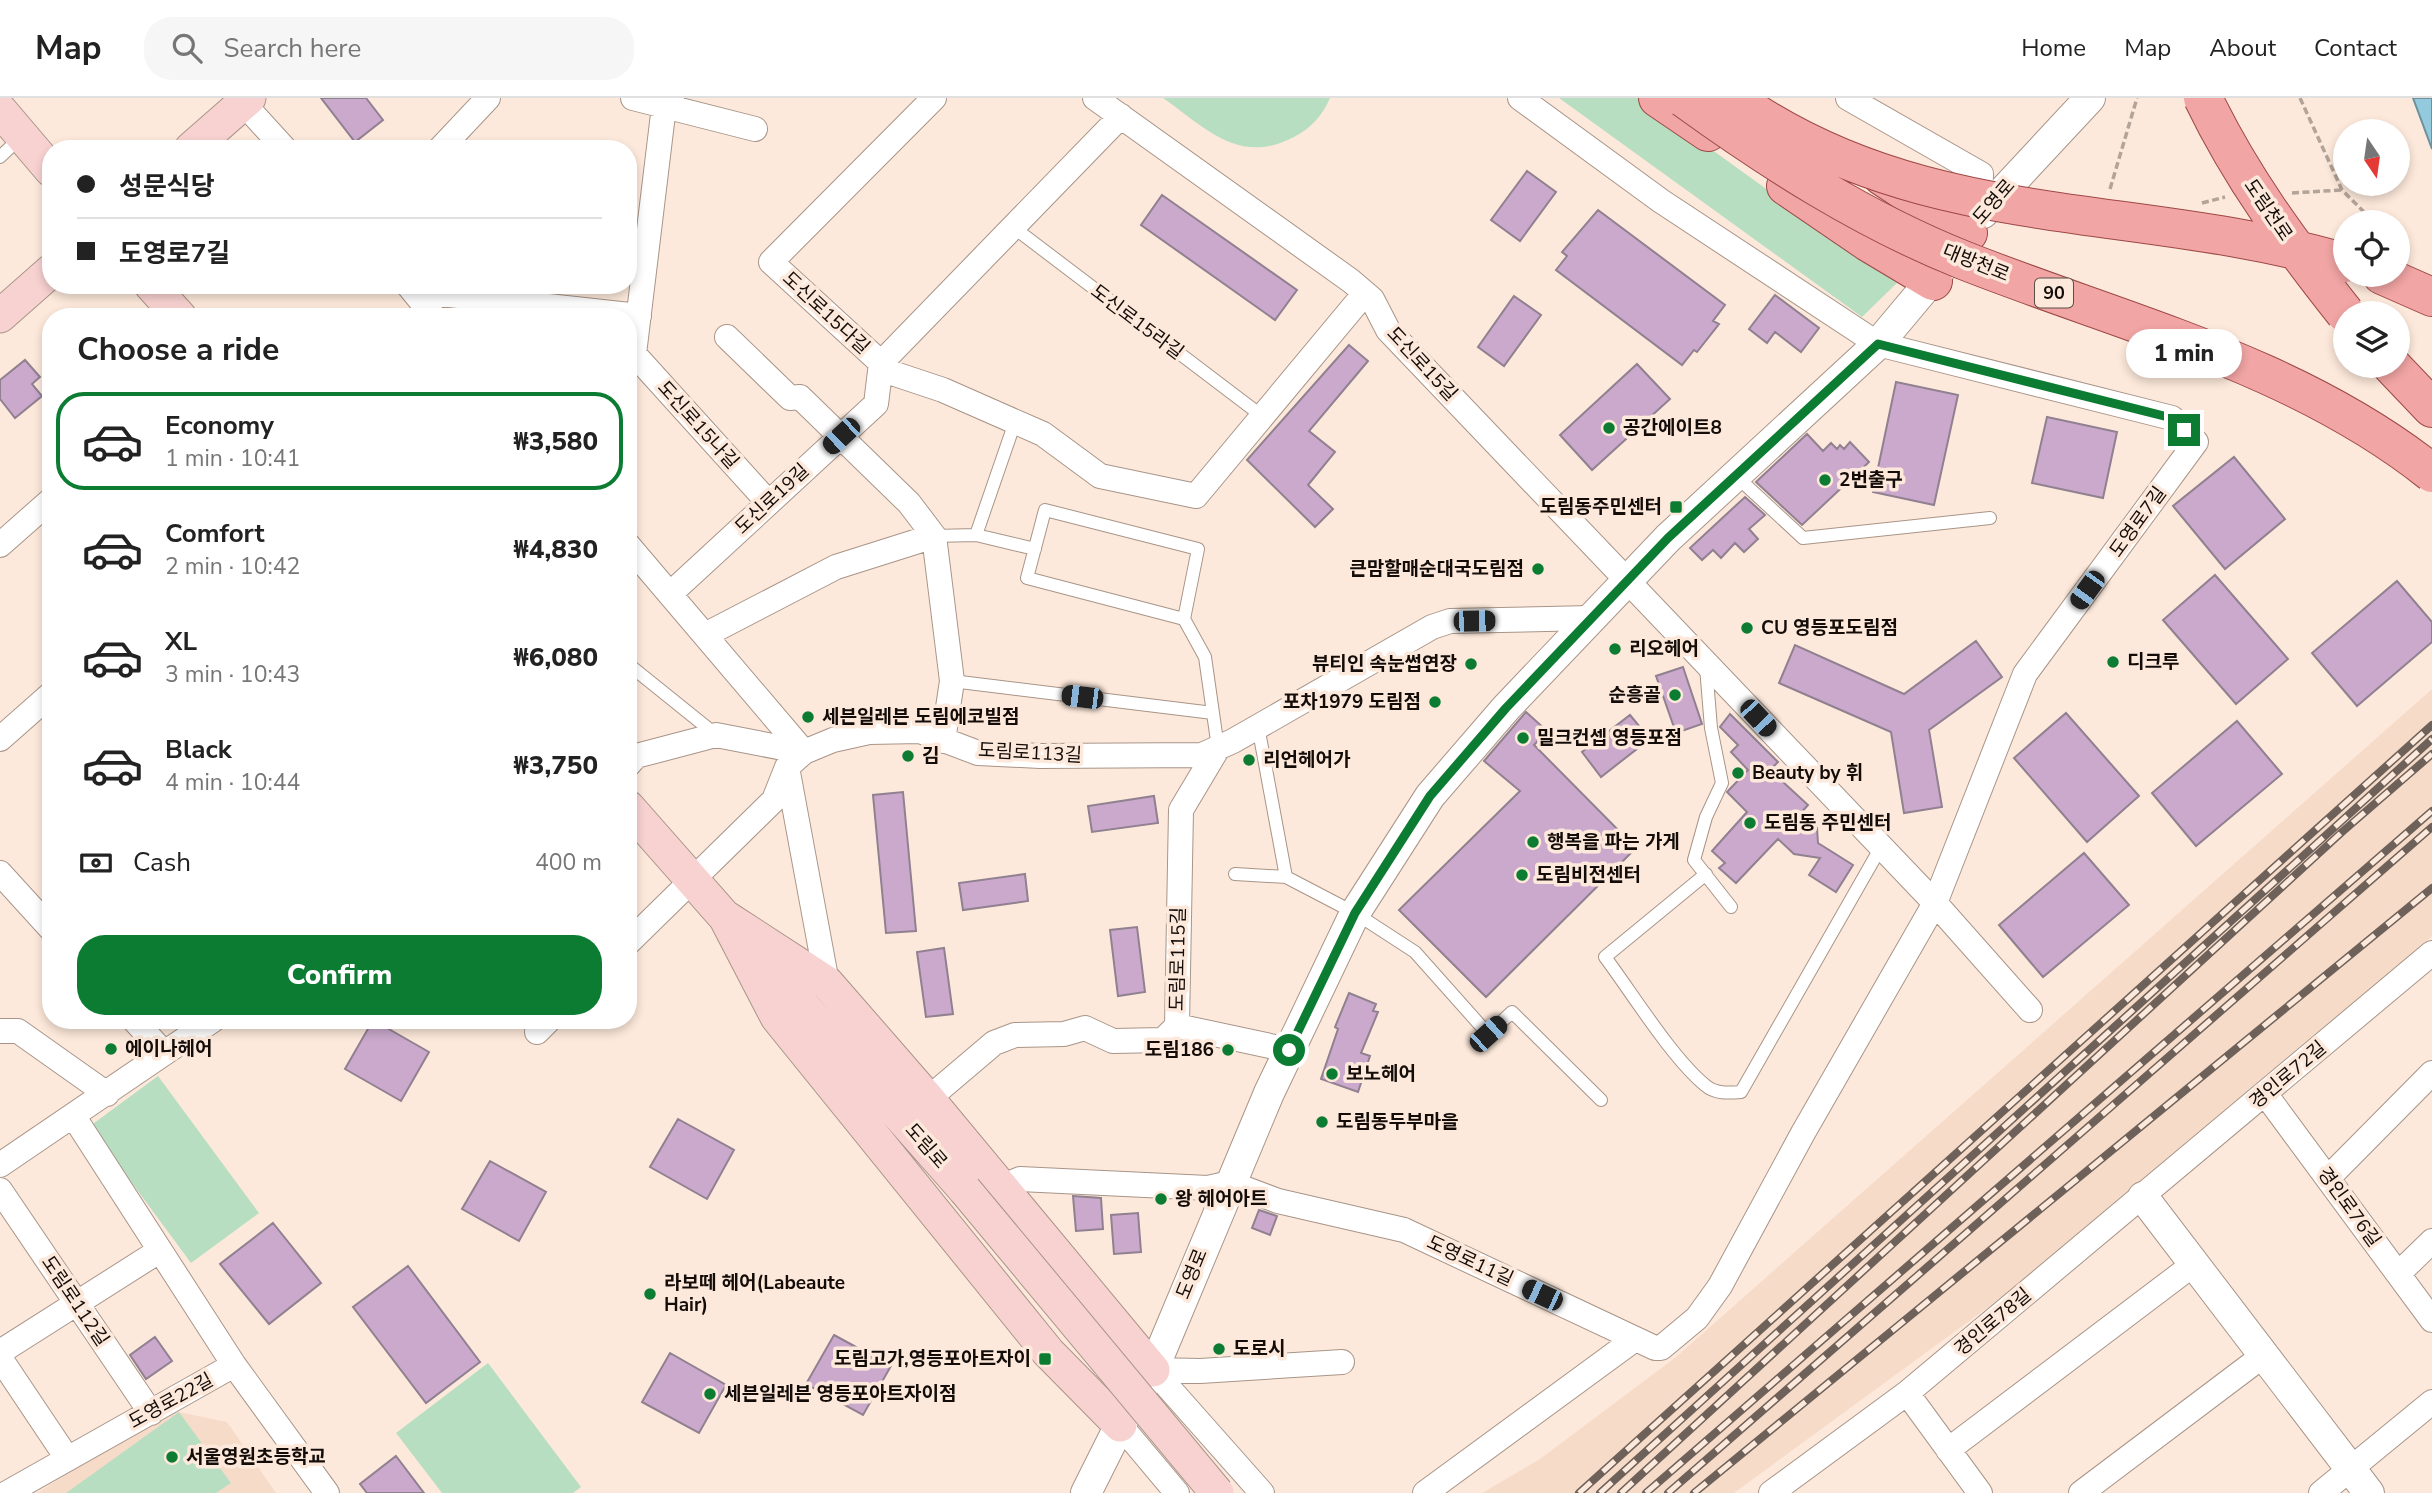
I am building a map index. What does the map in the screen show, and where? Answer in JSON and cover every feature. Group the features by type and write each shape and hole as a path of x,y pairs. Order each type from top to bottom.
{"main road":[{"path":"1658,98 1868,242 1933,281"},
{"name":"대방천로","path":"1684,98 1747,144 1834,198 1960,259 2252,366 2330,405 2401,448 2432,473"},
{"path":"1733,98 1813,147 1919,187 2012,207 2302,250 2333,259"},
{"path":"1765,98 1974,224"},
{"name":"도림천로","path":"2203,98 2240,168 2271,218 2336,301"},
{"path":"201,140 246,100"},
{"path":"0,110 11,146 42,165"},
{"path":"0,316 42,279"},
{"path":"2408,287 2432,298"},
{"path":"159,294 172,308"},
{"path":"2403,378 2432,408"},
{"name":"도림로","path":"637,817 694,878 725,917 965,1190 1217,1493"},
{"path":"725,917 827,983 928,1099 1153,1370"},
{"path":"725,917 777,1017 1048,1352 1120,1425"},
{"path":"1048,1352 1065,1352 1079,1345 1094,1334 1104,1311"}],"street":[{"path":"445,140 488,98"},
{"path":"633,98 668,102 755,129"},
{"name":"도신로15다길","path":"934,98 771,262 892,373 943,390 1043,434 1100,476 1196,496 1365,293"},
{"name":"도신로15길","path":"1095,98 1365,293 1388,330 1627,581"},
{"path":"1520,98 1661,201 1878,344"},
{"path":"1848,98 1981,174 1974,224"},
{"name":"도영로","path":"1086,1493 1120,1425 1153,1370 1230,1183 1289,1050 1355,913 1430,796 1506,708 1668,538 1878,344 1933,281 1974,224 2090,98"},
{"path":"246,100 278,140"},
{"name":"도신로15나길","path":"637,332 668,102"},
{"path":"881,363 1121,116"},
{"path":"415,294 427,308"},
{"path":"459,294 574,308"},
{"path":"727,337 790,398 800,397 841,436 909,503 934,536 952,681 943,741"},
{"name":"도영로7길","path":"1878,344 2172,418 2196,442 2025,674 1935,903"},
{"name":"도신로15나길","path":"637,358 768,502"},
{"name":"도신로19길","path":"670,594 876,404 881,363"},
{"path":"0,545 42,508"},
{"path":"705,635 836,566 934,536"},
{"path":"637,560 705,635 796,759 827,983"},
{"path":"1627,581 1935,903 2030,1010"},
{"name":"도림로113길","path":"796,759 833,740 869,732 920,731 978,753 1040,756 1202,755 1432,627 1450,621 1592,618"},
{"path":"0,739 42,702"},
{"path":"637,756 716,735 796,759"},
{"name":"도림로115길","path":"928,1099 994,1043 1015,1035 1064,1034 1085,1028 1113,1041 1163,1040 1177,1026 1181,810 1218,748"},
{"path":"637,934 774,800 796,759"},
{"path":"0,873 42,919"},
{"name":"도영로11길","path":"1001,1187 1020,1179 1208,1188 1230,1183 1278,1201 1404,1230 1655,1349 1661,1348 1697,1318 1720,1286 1803,1133 1935,903"},
{"name":"경인로72길","path":"2143,1197 2432,953"},
{"path":"1177,1026 1289,1050"},
{"path":"142,1029 164,1053"},
{"path":"0,1165 200,1029"},
{"path":"0,1031 18,1031 107,1094"},
{"path":"2328,1178 2432,1073"},
{"name":"경인로76길","path":"2266,1095 2432,1320"},
{"path":"74,1117 234,1365"},
{"name":"도림로112길","path":"0,1190 151,1413"},
{"path":"2143,1197 2360,1482"},
{"name":"경인로78길","path":"1771,1493 1907,1394 2143,1197"},
{"path":"2398,1274 2432,1241"},
{"path":"0,1352 159,1251"},
{"path":"1948,1450 2194,1264"},
{"path":"1425,1493 1635,1339"},
{"path":"2081,1493 2264,1356"},
{"path":"0,1358 66,1458"},
{"path":"1153,1370 1200,1371 1342,1362"},
{"name":"도영로22길","path":"7,1493 234,1365 327,1493"},
{"path":"1153,1370 1262,1493"},
{"path":"1907,1394 1980,1493"},
{"path":"2321,1493 2360,1482 2432,1402"},
{"path":"1120,1425 1177,1493"}],"lane":[{"name":"도신로15라길","path":"1013,227 1262,416"},
{"path":"976,535 1015,422"},
{"path":"1737,477 1803,538 1990,518"},
{"path":"1184,620 1027,579 1045,510 1198,550 1184,620 1205,657 1218,748"},
{"path":"934,536 976,535 1035,549"},
{"path":"1706,663 1711,728 1722,783 1706,817 1694,860 1731,907"},
{"path":"637,671 716,735"},
{"path":"952,681 1213,713"},
{"path":"1258,726 1286,877"},
{"path":"1706,874 1605,957 1679,1056 1706,1086 1723,1093 1741,1093 1881,847"},
{"path":"1235,874 1286,877 1355,913 1415,953 1488,1034 1512,1012 1601,1100"}],"path":[{"path":"2107,199 2137,98"},
{"path":"2300,98 2333,170"},
{"path":"2291,193 2333,191"},
{"path":"2348,196 2362,210"},
{"path":"2193,207 2214,198 2227,197"}],"shaded area":[{"path":"2432,689 2432,936 2098,1227 1734,1493 1482,1493 1540,1459 1676,1357"},
{"name":"서울영원초등학교","path":"169,1410 227,1422 276,1493 37,1493"}],"green space":[{"path":"1163,98 1330,98 1315,121 1294,137 1274,145 1256,147 1224,140"},
{"path":"1559,98 1640,98 1897,283 1862,317"},
{"path":"158,1076 259,1213 191,1263 90,1126"},
{"path":"488,1363 581,1487 573,1493 442,1493 396,1433"},
{"path":"179,1412 231,1483 216,1493 66,1493"}],"water":[{"path":"2413,98 2432,98 2432,149"}],"building":[{"path":"321,98 366,98 383,120 358,140 353,140"},
{"path":"1527,171 1556,192 1520,241 1491,220"},
{"path":"1162,195 1297,290 1275,320 1141,225"},
{"path":"1598,210 1725,305 1713,321 1719,324 1697,352 1694,350 1682,365 1556,270 1567,256 1562,252"},
{"path":"1775,295 1819,328 1801,352 1775,332 1767,343 1749,329"},
{"path":"1514,296 1541,315 1504,366 1478,347"},
{"path":"1349,345 1368,361 1309,431 1335,452 1308,485 1333,509 1315,527 1247,460"},
{"path":"25,360 40,377 32,384 42,396 15,418 0,399 0,380"},
{"path":"1637,364 1670,399 1592,470 1560,435"},
{"path":"1896,382 1958,395 1934,505 1873,492"},
{"path":"2047,417 2117,432 2103,498 2032,483"},
{"path":"1807,434 1823,451 1831,443 1837,449 1840,445 1844,449 1850,442 1869,462 1802,525 1756,482"},
{"path":"2234,457 2285,519 2225,569 2173,506"},
{"path":"1745,497 1765,515 1749,529 1758,539 1744,552 1735,543 1721,558 1713,550 1702,560 1690,548"},
{"path":"2215,575 2288,659 2236,704 2163,620"},
{"path":"2397,581 2432,622 2432,642 2357,706 2312,653"},
{"path":"1976,641 2002,677 1929,730 1942,807 1904,813 1891,732 1779,683 1795,645 1904,694"},
{"path":"1683,667 1702,724 1676,733 1656,676"},
{"name":"도림비전센터","path":"1526,712 1547,731 1534,745 1636,848 1486,997 1399,910 1520,791 1484,761"},
{"path":"2066,713 2139,796 2087,842 2014,758"},
{"path":"1730,714 1778,762 1770,770 1808,805 1800,814 1817,828 1818,843 1853,865 1836,892 1809,875 1820,858 1794,854 1778,839 1736,883 1719,868 1725,863 1712,851 1747,812 1727,792 1748,770 1731,752 1738,745 1720,727"},
{"path":"1630,715 1640,727 1632,733 1642,745 1601,777 1582,752"},
{"path":"2237,721 2282,774 2196,846 2152,793"},
{"path":"903,792 916,931 886,933 873,795"},
{"path":"1154,796 1158,823 1092,832 1088,806"},
{"path":"2084,853 2129,905 2043,977 1999,925"},
{"path":"1025,874 1028,901 963,910 959,883"},
{"path":"1137,927 1145,992 1118,996 1110,930"},
{"path":"944,948 953,1014 926,1017 917,952"},
{"path":"1349,993 1376,1004 1373,1011 1378,1012 1361,1053 1370,1056 1358,1092 1321,1079 1338,1029 1335,1027"},
{"path":"368,1029 389,1029 429,1052 401,1101 345,1069"},
{"path":"678,1119 734,1150 707,1199 650,1167"},
{"path":"490,1161 546,1192 519,1241 462,1209"},
{"path":"1073,1196 1101,1198 1103,1229 1076,1231"},
{"path":"1259,1210 1277,1216 1270,1235 1252,1228"},
{"path":"1138,1213 1141,1252 1114,1254 1111,1215"},
{"path":"273,1223 321,1283 269,1324 220,1264"},
{"path":"408,1266 480,1362 426,1403 353,1307"},
{"path":"834,1335 891,1366 863,1415 806,1384"},
{"path":"155,1337 172,1361 146,1379 130,1355"},
{"path":"670,1353 726,1385 699,1433 642,1402"},
{"path":"396,1456 424,1493 367,1493 360,1484"}],"railway":[{"path":"1579,1493 2432,725"},
{"path":"1600,1493 2432,739"},
{"path":"1621,1493 2342,832 2432,754"},
{"path":"1646,1493 2432,811"},
{"path":"1668,1493 2432,827"},
{"path":"1694,1493 2432,888"}],"place":[{"name":"공간에이트8","path":"1609,428"},
{"name":"2번출구","path":"1825,480"},
{"name":"도림동주민센터","path":"1676,507"},
{"name":"큰맘할매순대국도림점","path":"1538,569"},
{"name":"CU 영등포도림점","path":"1747,628"},
{"name":"리오헤어","path":"1615,649"},
{"name":"디크루","path":"2113,662"},
{"name":"뷰티인 속눈썹연장","path":"1471,664"},
{"name":"순흥골","path":"1675,695"},
{"name":"포차1979 도림점","path":"1435,702"},
{"name":"세븐일레븐 도림에코빌점","path":"808,717"},
{"name":"밀크컨셉 영등포점","path":"1523,738"},
{"name":"김","path":"908,756"},
{"name":"리언헤어가","path":"1249,760"},
{"name":"Beauty by 휘","path":"1738,773"},
{"name":"도림동 주민센터","path":"1750,823"},
{"name":"행복을 파는 가게","path":"1533,842"},
{"name":"도림비전센터","path":"1522,875"},
{"name":"에이나헤어","path":"111,1049"},
{"name":"도림186","path":"1228,1050"},
{"name":"보노헤어","path":"1332,1074"},
{"name":"도림동두부마을","path":"1322,1122"},
{"name":"왕 헤어아트","path":"1161,1199"},
{"name":"라보떼 헤어(Labeaute Hair)","path":"650,1294"},
{"name":"도로시","path":"1219,1349"},
{"name":"도림고가,영등포아트자이","path":"1045,1359"},
{"name":"세븐일레븐 영등포아트자이점","path":"710,1394"},
{"name":"서울영원초등학교","path":"172,1457"}],"route":[{"path":"1289,1050 1355,913 1430,796 1506,708 1668,538 1878,344 2172,418 2184,430"}]}
